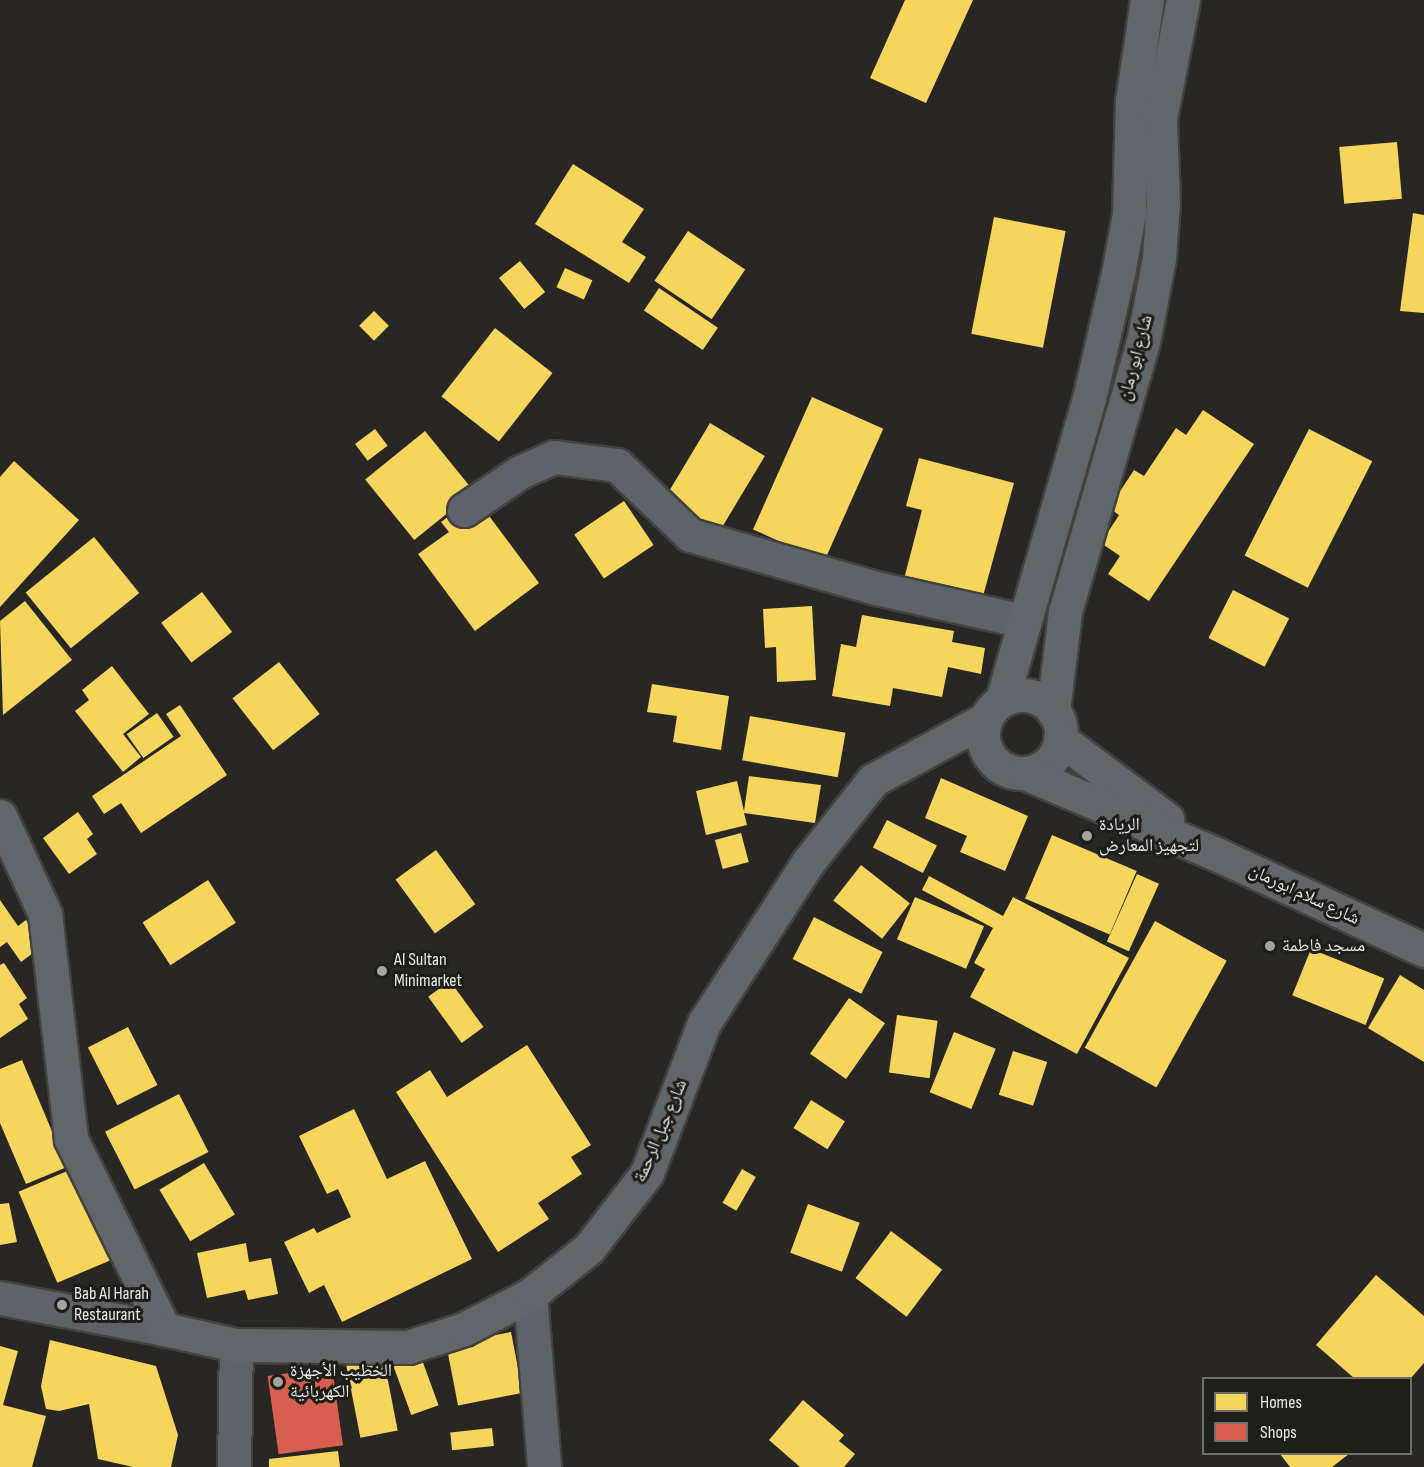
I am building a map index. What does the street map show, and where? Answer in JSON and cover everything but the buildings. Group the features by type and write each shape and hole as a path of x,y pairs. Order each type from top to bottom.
{"main road":[{"name":"شارع ابو رمان","path":"994,710 1024,621 1089,399 1118,273 1129,214 1132,101 1148,0"},
{"name":"شارع ابو رمان","path":"1057,725 1065,612 1143,342 1158,258 1163,202 1160,119 1183,0"},
{"path":"873,780 994,710 1026,695 1038,699 1057,725 1218,855"},
{"path":"994,710 984,745 990,757 1000,767 1025,773 1218,855"},
{"path":"1025,773 1049,761 1057,725"},
{"path":"873,780 923,763 990,757"},
{"name":"شارع جبل الرحمة","path":"164,1329 236,1346 408,1347 464,1329 530,1295 589,1248 636,1191 647,1173 704,1023 809,861 873,780"},
{"path":"0,816 45,914 71,1139 164,1329"},
{"name":"شارع سلام ابورمان","path":"1218,855 1424,951"}],"street":[{"path":"464,510 520,472 554,457 617,465 690,535 876,588 1024,621"},
{"path":"530,1295 544,1467"},
{"path":"0,1298 164,1329"},
{"path":"234,1467 236,1346"}],"place":[{"name":"الريادة لتجهيز المعارض","path":"1087,836"},
{"name":"مسجد فاطمة","path":"1270,946"},
{"name":"Al Sultan Minimarket","path":"382,971"},
{"name":"Bab Al Harah Restaurant","path":"62,1305"},
{"name":"الخطيب الأجهزة الكهربائية","path":"278,1382"}]}
